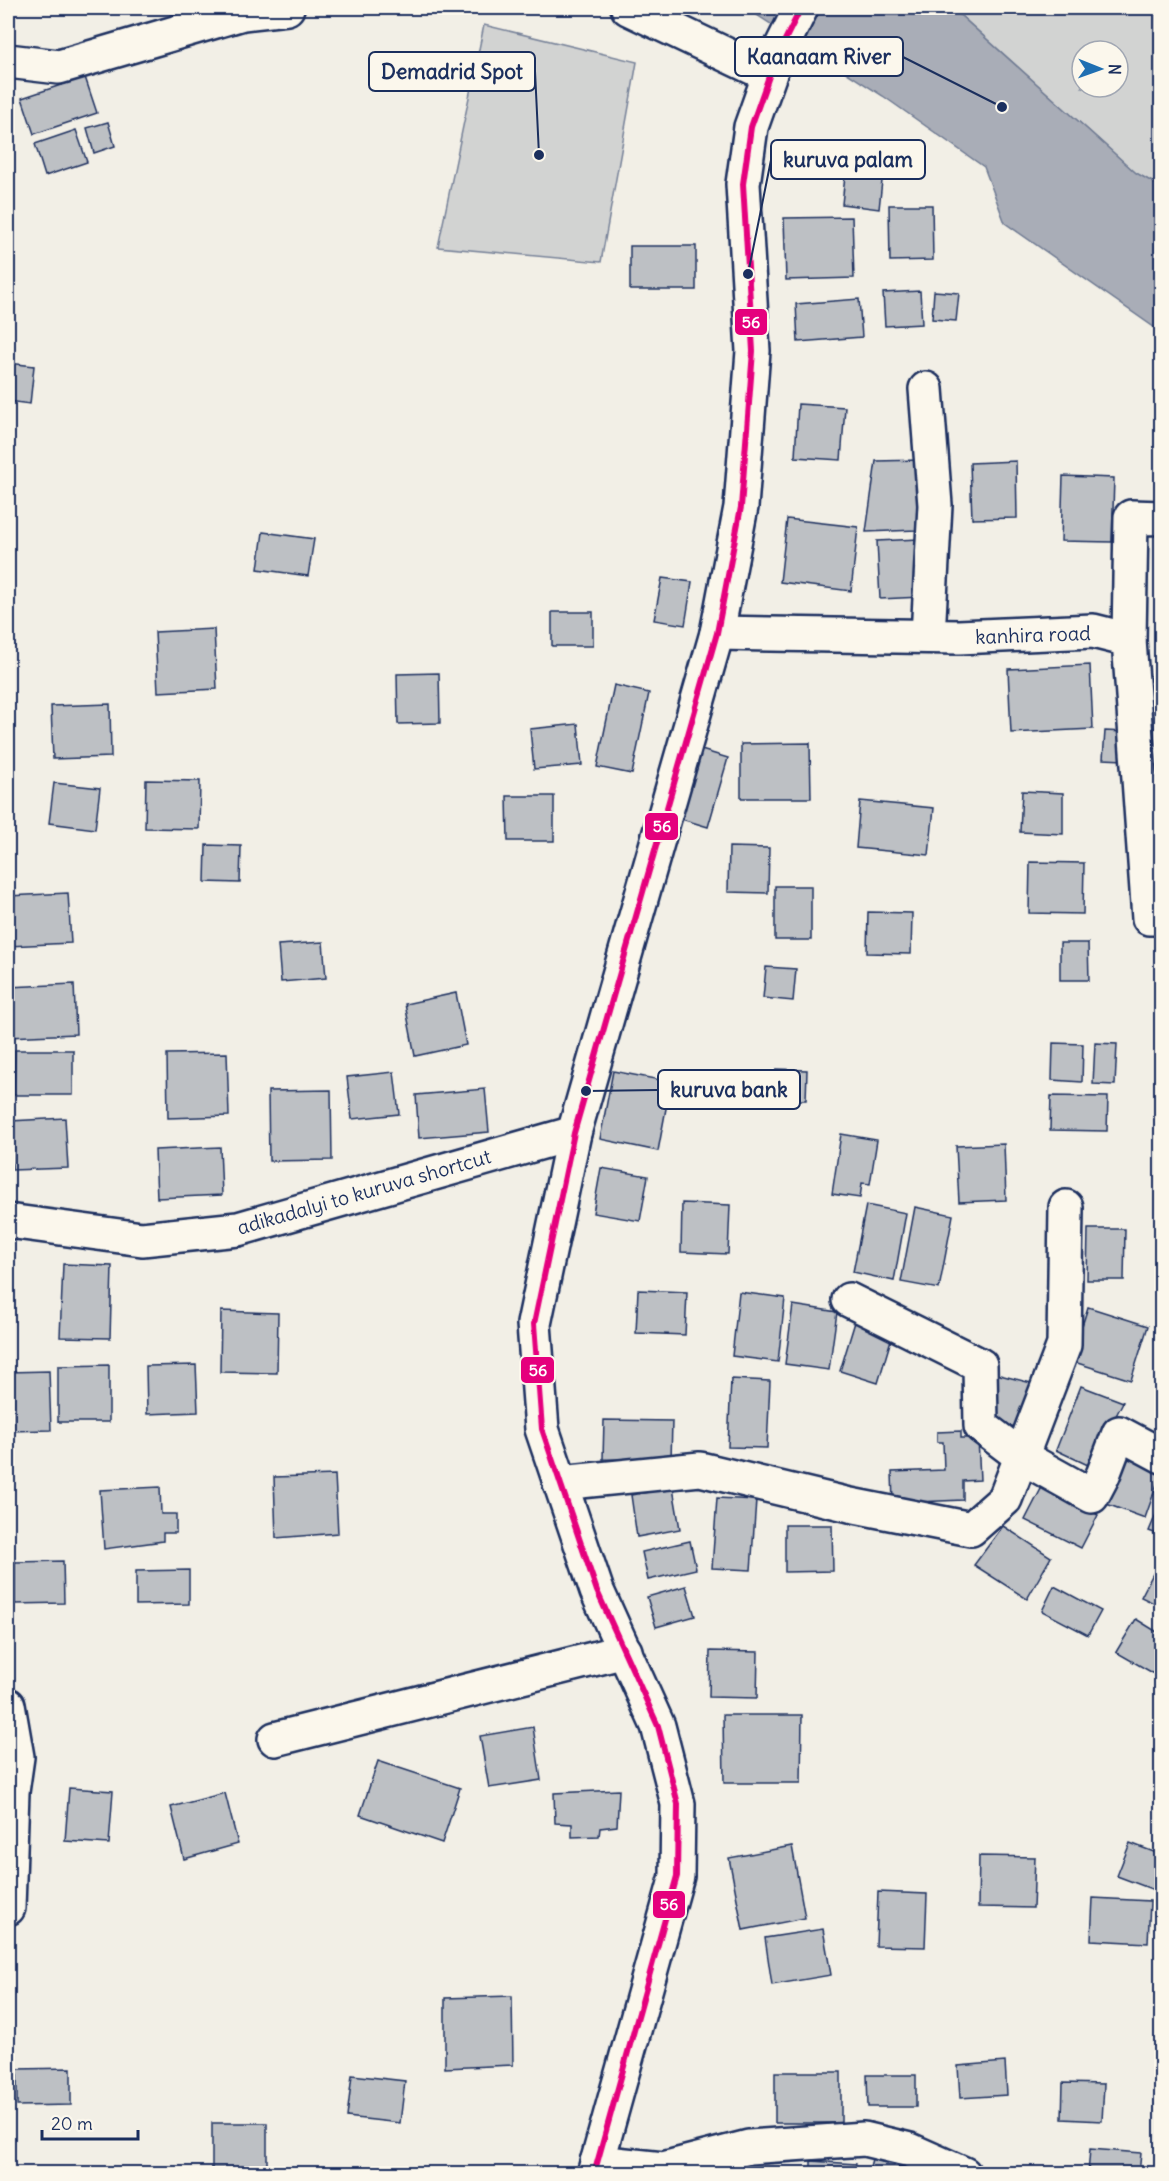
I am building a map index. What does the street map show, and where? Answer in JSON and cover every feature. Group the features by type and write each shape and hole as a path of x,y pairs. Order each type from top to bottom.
{"street":[{"path":"8,61 59,67 243,14 287,8"},
{"path":"628,8 771,68"},
{"path":"801,8 771,68 751,127 743,184 753,351 741,507 717,633 574,1133 534,1324 542,1429 597,1591 658,1726 678,1804 677,1876 595,2168 663,2169 749,2147 864,2139 910,2150 964,2174"},
{"path":"926,389 935,505 928,636"},
{"path":"1161,518 1131,517 1129,640 1149,918 1161,918"},
{"name":"kanhira road","path":"717,633 928,636 1093,631 1129,640"},
{"name":"adikadalyi to kuruva shortcut","path":"8,1221 142,1239 238,1229 574,1133"},
{"path":"560,1483 700,1469 850,1505 971,1529 1005,1499 1064,1345 1066,1207"},
{"path":"849,1300 980,1365 981,1426 1022,1457 1092,1496 1103,1475 1119,1433 1161,1456"},
{"path":"275,1739 625,1651"},
{"path":"8,1704 16,1757 12,1792 8,1908"}],"shaded area":[{"path":"746,8 952,8 1136,173 1161,187 1161,332 1005,223 984,167 883,96"},
{"path":"958,8 1161,8 1161,187 1136,173 959,14"},
{"path":"484,25 637,62 601,262 438,247"}],"building":[{"path":"85,77 97,113 34,134 22,98"},
{"path":"108,122 115,146 94,153 87,128"},
{"path":"76,130 87,162 45,176 35,144"},
{"path":"847,157 884,162 879,209 842,204"},
{"path":"889,205 932,205 933,260 890,261"},
{"path":"852,217 854,278 786,280 784,218"},
{"path":"630,246 696,246 696,290 630,290"},
{"path":"920,291 922,324 885,326 883,293"},
{"path":"934,291 959,293 956,321 932,319"},
{"path":"859,299 862,337 798,342 796,304"},
{"path":"8,363 34,366 30,404 8,401"},
{"path":"798,404 845,407 841,460 795,457"},
{"path":"921,460 916,530 866,532 876,461"},
{"path":"1016,461 1017,518 972,519 970,463"},
{"path":"1063,476 1114,478 1112,542 1061,541"},
{"path":"787,519 858,527 851,591 780,582"},
{"path":"263,532 314,539 308,576 258,569"},
{"path":"919,539 921,597 880,599 877,541"},
{"path":"662,578 692,582 685,625 654,620"},
{"path":"552,612 593,612 593,646 552,646"},
{"path":"214,629 217,689 158,692 155,632"},
{"path":"1090,665 1093,729 1011,733 1008,669"},
{"path":"439,673 440,723 398,724 397,674"},
{"path":"614,685 649,693 632,774 597,767"},
{"path":"110,704 111,757 53,759 51,706"},
{"path":"578,724 582,765 534,769 530,729"},
{"path":"1105,731 1125,732 1124,760 1103,759"},
{"path":"810,743 811,798 741,798 741,744"},
{"path":"698,749 728,758 708,827 678,818"},
{"path":"146,780 200,781 199,829 145,828"},
{"path":"54,783 100,788 95,829 49,823"},
{"path":"1022,791 1063,793 1063,834 1020,832"},
{"path":"507,796 554,796 554,841 508,841"},
{"path":"860,801 934,808 929,855 856,848"},
{"path":"206,845 241,846 240,883 205,882"},
{"path":"729,847 769,848 768,893 728,892"},
{"path":"1030,862 1084,863 1083,914 1029,913"},
{"path":"775,886 811,886 811,940 775,940"},
{"path":"68,893 71,943 8,946 8,896"},
{"path":"868,912 912,913 911,954 867,953"},
{"path":"323,942 326,978 281,982 278,945"},
{"path":"1060,943 1088,943 1089,980 1060,980"},
{"path":"1162,947 1162,995 1159,995"},
{"path":"766,967 796,969 793,1001 763,998"},
{"path":"74,984 76,1034 8,1037 8,987"},
{"path":"456,993 466,1045 415,1056 405,1004"},
{"path":"1053,1043 1083,1044 1082,1082 1052,1080"},
{"path":"1095,1043 1117,1044 1115,1085 1093,1084"},
{"path":"15,1050 73,1050 73,1095 14,1095"},
{"path":"227,1053 229,1116 168,1118 167,1054"},
{"path":"776,1069 807,1070 806,1100 776,1100"},
{"path":"613,1071 671,1082 658,1151 600,1139"},
{"path":"394,1072 399,1114 352,1119 347,1077"},
{"path":"485,1089 489,1132 419,1138 416,1095"},
{"path":"331,1090 332,1160 269,1161 268,1091"},
{"path":"1051,1096 1108,1097 1107,1131 1050,1130"},
{"path":"65,1118 68,1168 12,1170 10,1121"},
{"path":"841,1134 877,1140 870,1184 862,1183 860,1198 832,1194"},
{"path":"1004,1144 1006,1200 959,1202 956,1146"},
{"path":"220,1147 222,1195 157,1198 155,1150"},
{"path":"601,1168 648,1176 640,1221 593,1213"},
{"path":"682,1203 730,1205 728,1254 681,1252"},
{"path":"866,1205 906,1213 894,1281 853,1272"},
{"path":"915,1207 953,1215 939,1289 901,1282"},
{"path":"1088,1229 1125,1229 1124,1280 1087,1280"},
{"path":"63,1264 112,1266 110,1338 60,1337"},
{"path":"638,1290 687,1292 685,1335 636,1333"},
{"path":"739,1292 785,1298 778,1362 732,1356"},
{"path":"793,1305 837,1312 829,1370 785,1364"},
{"path":"1088,1307 1148,1326 1131,1380 1071,1361"},
{"path":"221,1311 278,1313 277,1373 220,1372"},
{"path":"855,1322 893,1333 878,1383 840,1371"},
{"path":"109,1365 109,1422 58,1422 58,1366"},
{"path":"196,1365 198,1412 147,1414 146,1366"},
{"path":"49,1371 51,1430 8,1431 8,1372"},
{"path":"996,1374 1035,1384 1023,1429 985,1419"},
{"path":"731,1379 770,1381 767,1448 728,1447"},
{"path":"1081,1386 1123,1402 1090,1466 1056,1450"},
{"path":"604,1420 672,1421 671,1460 603,1459"},
{"path":"961,1431 961,1438 978,1438 980,1480 963,1481 963,1500 893,1503 892,1472 944,1470 943,1442 937,1442 937,1432"},
{"path":"1119,1454 1162,1470 1145,1518 1101,1502"},
{"path":"335,1475 338,1533 276,1538 274,1477"},
{"path":"160,1487 161,1514 176,1514 176,1533 163,1533 163,1541 104,1549 100,1490"},
{"path":"1042,1487 1098,1515 1081,1548 1025,1520"},
{"path":"673,1488 680,1529 637,1537 631,1495"},
{"path":"717,1498 756,1500 751,1570 712,1568"},
{"path":"1162,1500 1162,1536 1149,1531"},
{"path":"785,1525 832,1525 833,1571 785,1572"},
{"path":"1003,1526 1051,1557 1027,1599 974,1565"},
{"path":"690,1541 696,1569 648,1580 642,1552"},
{"path":"63,1561 64,1603 15,1604 15,1562"},
{"path":"1159,1562 1162,1564 1162,1607 1141,1597"},
{"path":"189,1570 189,1604 136,1605 136,1571"},
{"path":"686,1586 695,1616 656,1627 647,1597"},
{"path":"1054,1586 1101,1611 1088,1635 1042,1611"},
{"path":"1136,1619 1162,1635 1162,1671 1158,1676 1116,1652"},
{"path":"710,1651 758,1652 757,1698 709,1697"},
{"path":"723,1715 802,1715 801,1783 724,1783"},
{"path":"533,1727 541,1780 489,1788 480,1736"},
{"path":"378,1761 460,1788 442,1843 360,1815"},
{"path":"69,1788 113,1791 109,1844 65,1841"},
{"path":"619,1790 617,1826 600,1828 599,1836 572,1837 572,1824 555,1823 554,1793"},
{"path":"225,1793 238,1844 184,1859 171,1807"},
{"path":"1130,1843 1162,1855 1162,1893 1117,1876"},
{"path":"792,1846 805,1918 743,1930 729,1858"},
{"path":"979,1856 1035,1857 1033,1908 978,1907"},
{"path":"878,1892 927,1894 925,1947 876,1946"},
{"path":"1093,1898 1150,1901 1148,1943 1091,1940"},
{"path":"823,1929 831,1975 772,1985 765,1938"},
{"path":"512,1996 513,2065 445,2068 445,1998"},
{"path":"1005,2062 1007,2095 960,2098 958,2066"},
{"path":"71,2068 71,2105 17,2106 17,2069"},
{"path":"775,2072 841,2072 841,2123 775,2123"},
{"path":"352,2075 405,2081 400,2123 347,2117"},
{"path":"867,2075 916,2075 916,2107 868,2107"},
{"path":"1063,2083 1104,2084 1102,2121 1062,2119"},
{"path":"212,2123 267,2123 267,2169 212,2169"},
{"path":"1090,2149 1141,2153 1139,2174 1088,2174"},
{"path":"872,2159 905,2168 904,2174 868,2174"},
{"path":"811,2161 856,2164 855,2174 811,2174"}],"transit line":[{"name":"56","path":"594,2174 677,1876 678,1804 658,1726 597,1591 542,1429 534,1324 574,1133 717,633 741,507 753,351 743,184 751,127 774,62 801,8"}],"place":[{"name":"Kaanaam River","path":"1002,107"},
{"name":"Demadrid Spot","path":"539,155"},
{"name":"kuruva palam","path":"748,274"},
{"name":"kuruva bank","path":"586,1091"}]}
